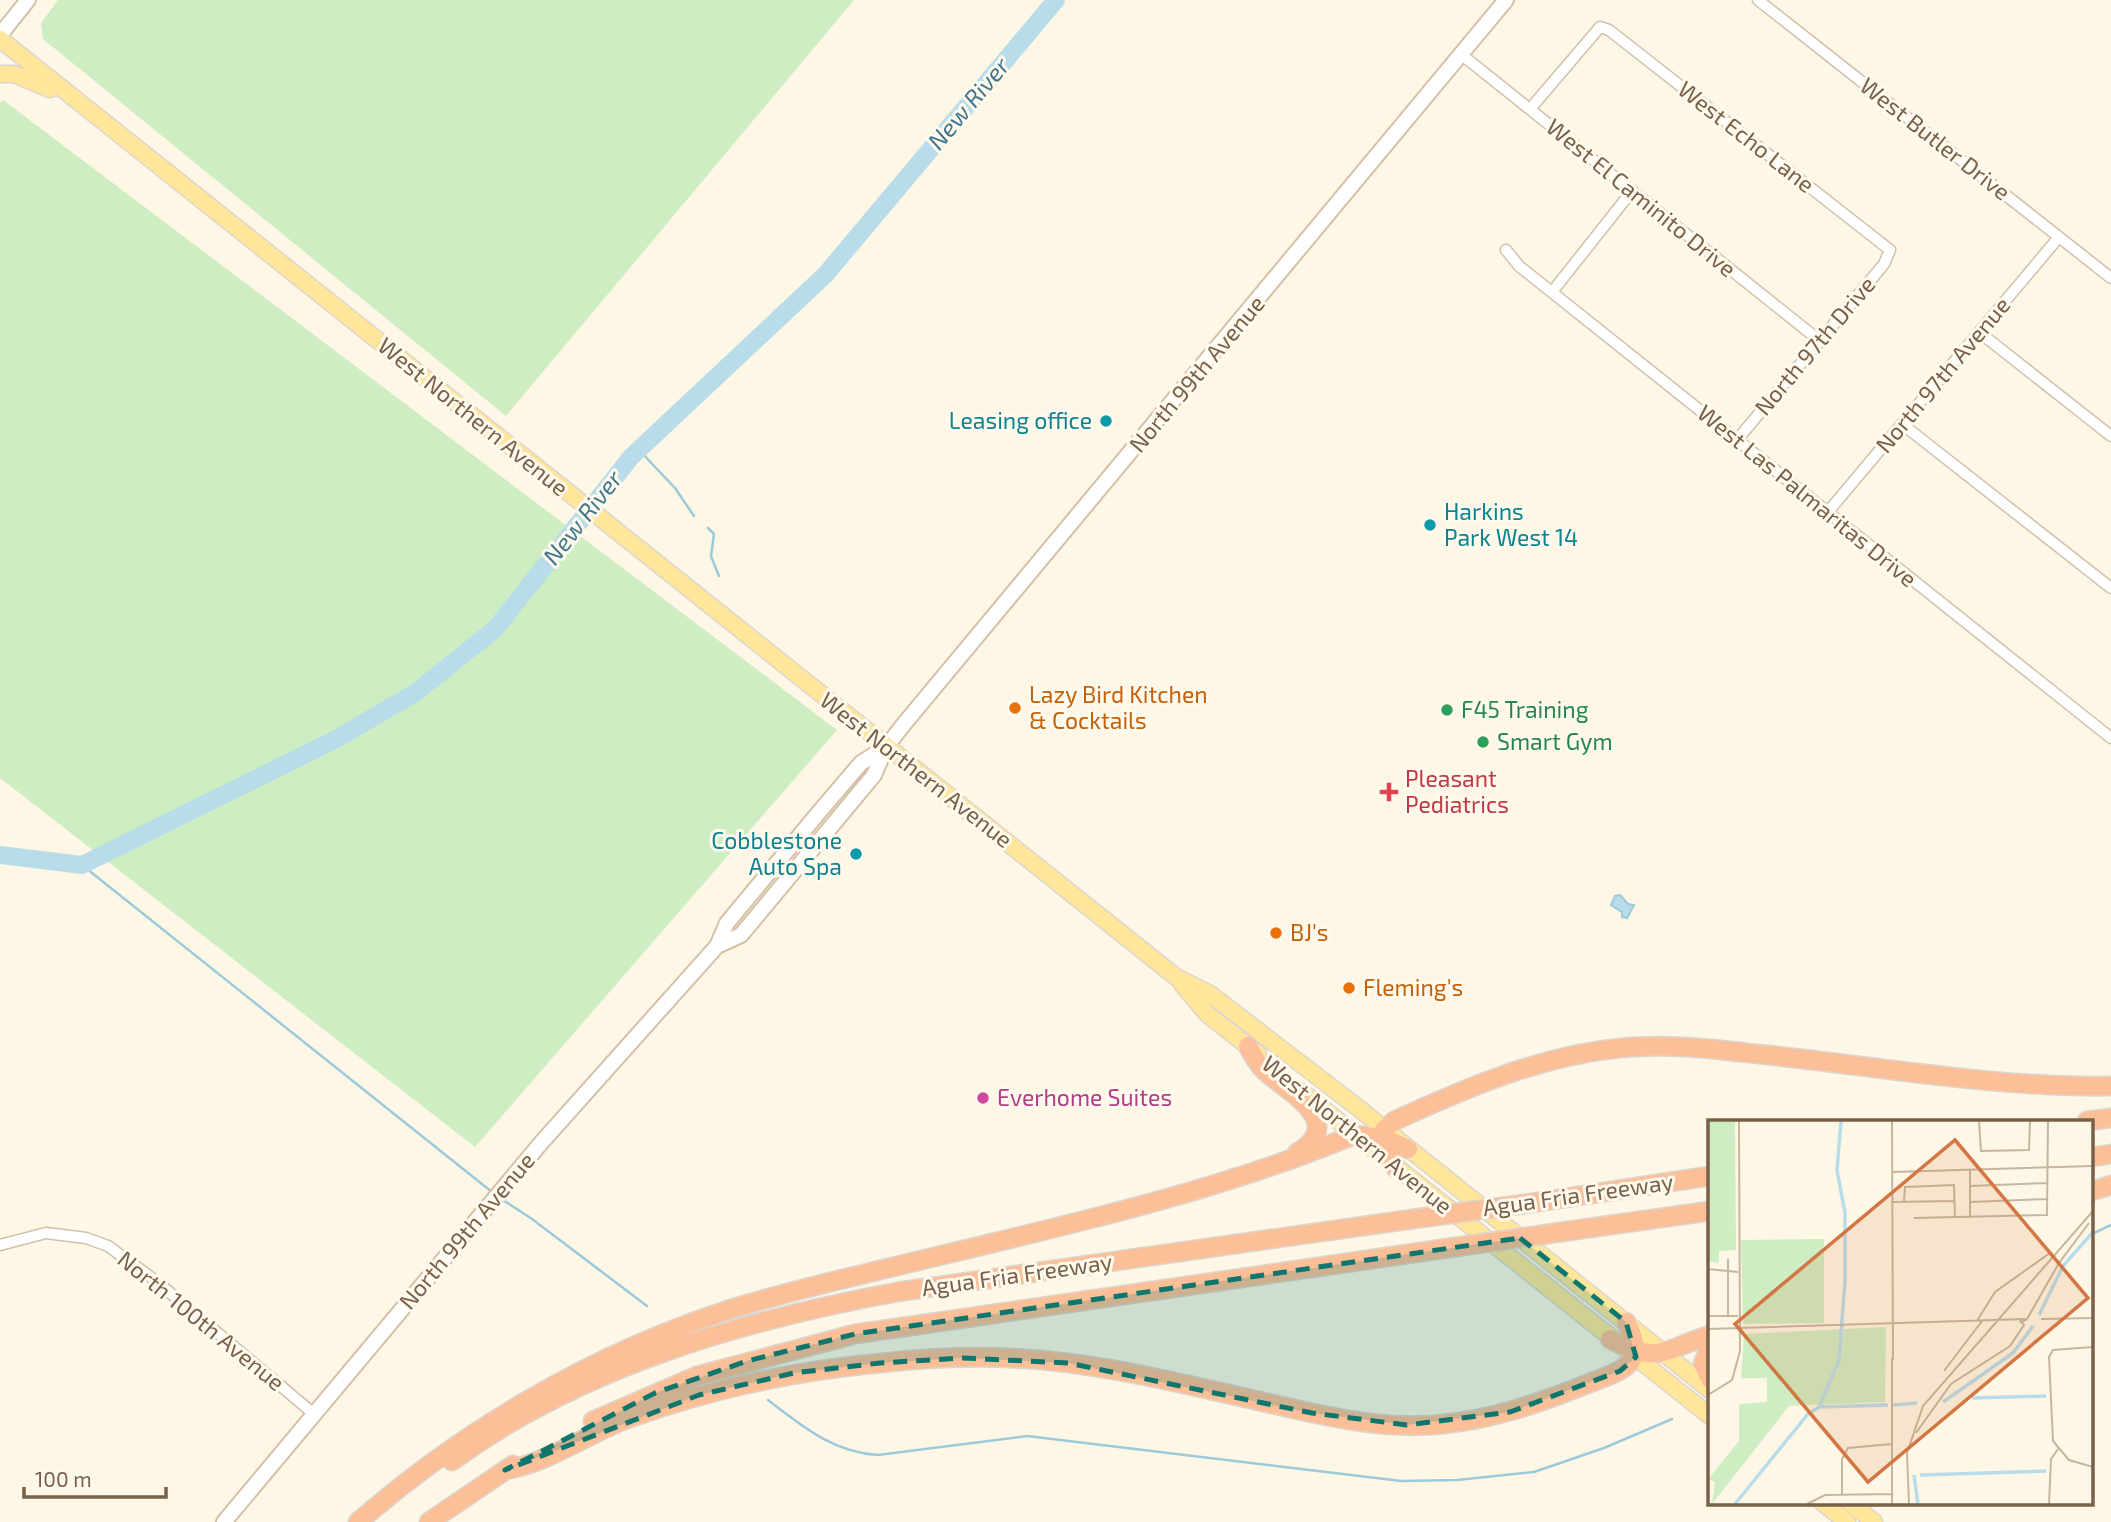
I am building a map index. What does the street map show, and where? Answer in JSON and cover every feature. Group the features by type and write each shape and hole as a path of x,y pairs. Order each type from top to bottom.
{"highway":[{"path":"1248,1046 1261,1068 1308,1107 1316,1118 1317,1128 1313,1139 1290,1157"},
{"path":"1396,1168 1385,1152 1384,1134 1394,1121 1524,1067 1576,1054 1645,1046 1692,1047 2061,1085 2111,1086"},
{"path":"358,1522 397,1488 477,1429 542,1392 661,1336 726,1311 800,1288 1170,1199 1354,1135 1384,1134 1408,1149"},
{"name":"Agua Fria Freeway","path":"373,1522 459,1456 561,1396 671,1349 762,1320 897,1292 1708,1176"},
{"path":"2094,1190 2111,1185"},
{"name":"Agua Fria Freeway","path":"429,1522 505,1470 578,1428 697,1376 811,1344 855,1334 1708,1210"},
{"path":"1626,1322 1634,1337 1635,1354"},
{"path":"1610,1339 1635,1354 1665,1354 1708,1336"},
{"path":"1708,1351 1703,1364 1708,1375"},
{"path":"505,1470 537,1461 581,1438 699,1395 794,1373 880,1363 963,1357 1068,1363 1143,1375 1373,1424 1415,1425 1444,1424 1510,1412 1613,1374 1635,1354"}],"main road":[{"path":"0,37 28,0"},
{"name":"North 99th Avenue","path":"224,1522 511,1178 717,946 727,923 861,763 886,747 1506,0"},
{"name":"West Northern Avenue","path":"0,37 72,99 1176,977 1207,1014 1610,1339"},
{"path":"0,74 23,76 72,99"},
{"name":"West Northern Avenue","path":"1176,977 1210,994 1384,1134"},
{"name":"West Northern Avenue","path":"1408,1149 1708,1388"},
{"path":"1635,1354 1708,1414"},
{"path":"1824,1504 1847,1522"},
{"path":"1851,1504 1874,1522"}],"street":[{"name":"West Butler Drive","path":"1758,0 2111,278"},
{"name":"West Echo Lane","path":"1530,109 1600,27 1609,30 1890,250"},
{"name":"West El Caminito Drive","path":"1462,55 1820,341"},
{"path":"1552,292 1632,191"},
{"name":"North 97th Avenue","path":"1827,513 2059,237"},
{"name":"West Las Palmaritas Drive","path":"1506,250 1519,266 2111,738"},
{"name":"North 97th Drive","path":"1737,440 1884,264 1890,250"},
{"path":"1979,332 2111,436"},
{"path":"1902,424 2111,588"},
{"name":"North 100th Avenue","path":"0,1245 46,1233 86,1238 108,1247 156,1282 314,1414"}],"highlighted area":[{"path":"1520,1238 1626,1322 1636,1357 1620,1371 1510,1412 1407,1425 1312,1413 1068,1363 963,1358 880,1363 794,1373 699,1395 505,1470 655,1393 747,1361 855,1334"}],"green space":[{"path":"58,0 854,0 506,416 43,39 41,23"},
{"path":"3,100 837,730 475,1147 0,778 0,103"}],"water":[{"path":"1620,895 1628,904 1634,905 1627,918 1622,917 1622,912 1611,905 1615,896"}],"waterway":[{"name":"New River","path":"0,855 82,865 336,739 415,693 495,629 631,457 825,275 1056,0"},
{"path":"639,450 675,488 694,516"},
{"path":"708,528 714,534 711,556 719,576"},
{"path":"82,865 492,1192"},
{"path":"500,1198 647,1306"},
{"path":"2094,1233 2111,1225"},
{"path":"768,1400 819,1436 862,1453 878,1455 1027,1436 1401,1481 1457,1480 1534,1472 1604,1448 1672,1419"}],"place":[{"name":"Leasing office","path":"1106,421"},
{"name":"Harkins Park West 14","path":"1430,525"},
{"name":"Lazy Bird Kitchen & Cocktails","path":"1015,708"},
{"name":"F45 Training","path":"1447,710"},
{"name":"Smart Gym","path":"1483,742"},
{"name":"Pleasant Pediatrics","path":"1389,792"},
{"name":"Cobblestone Auto Spa","path":"856,854"},
{"name":"BJ's","path":"1276,933"},
{"name":"Fleming's","path":"1349,988"},
{"name":"Everhome Suites","path":"983,1098"}]}
